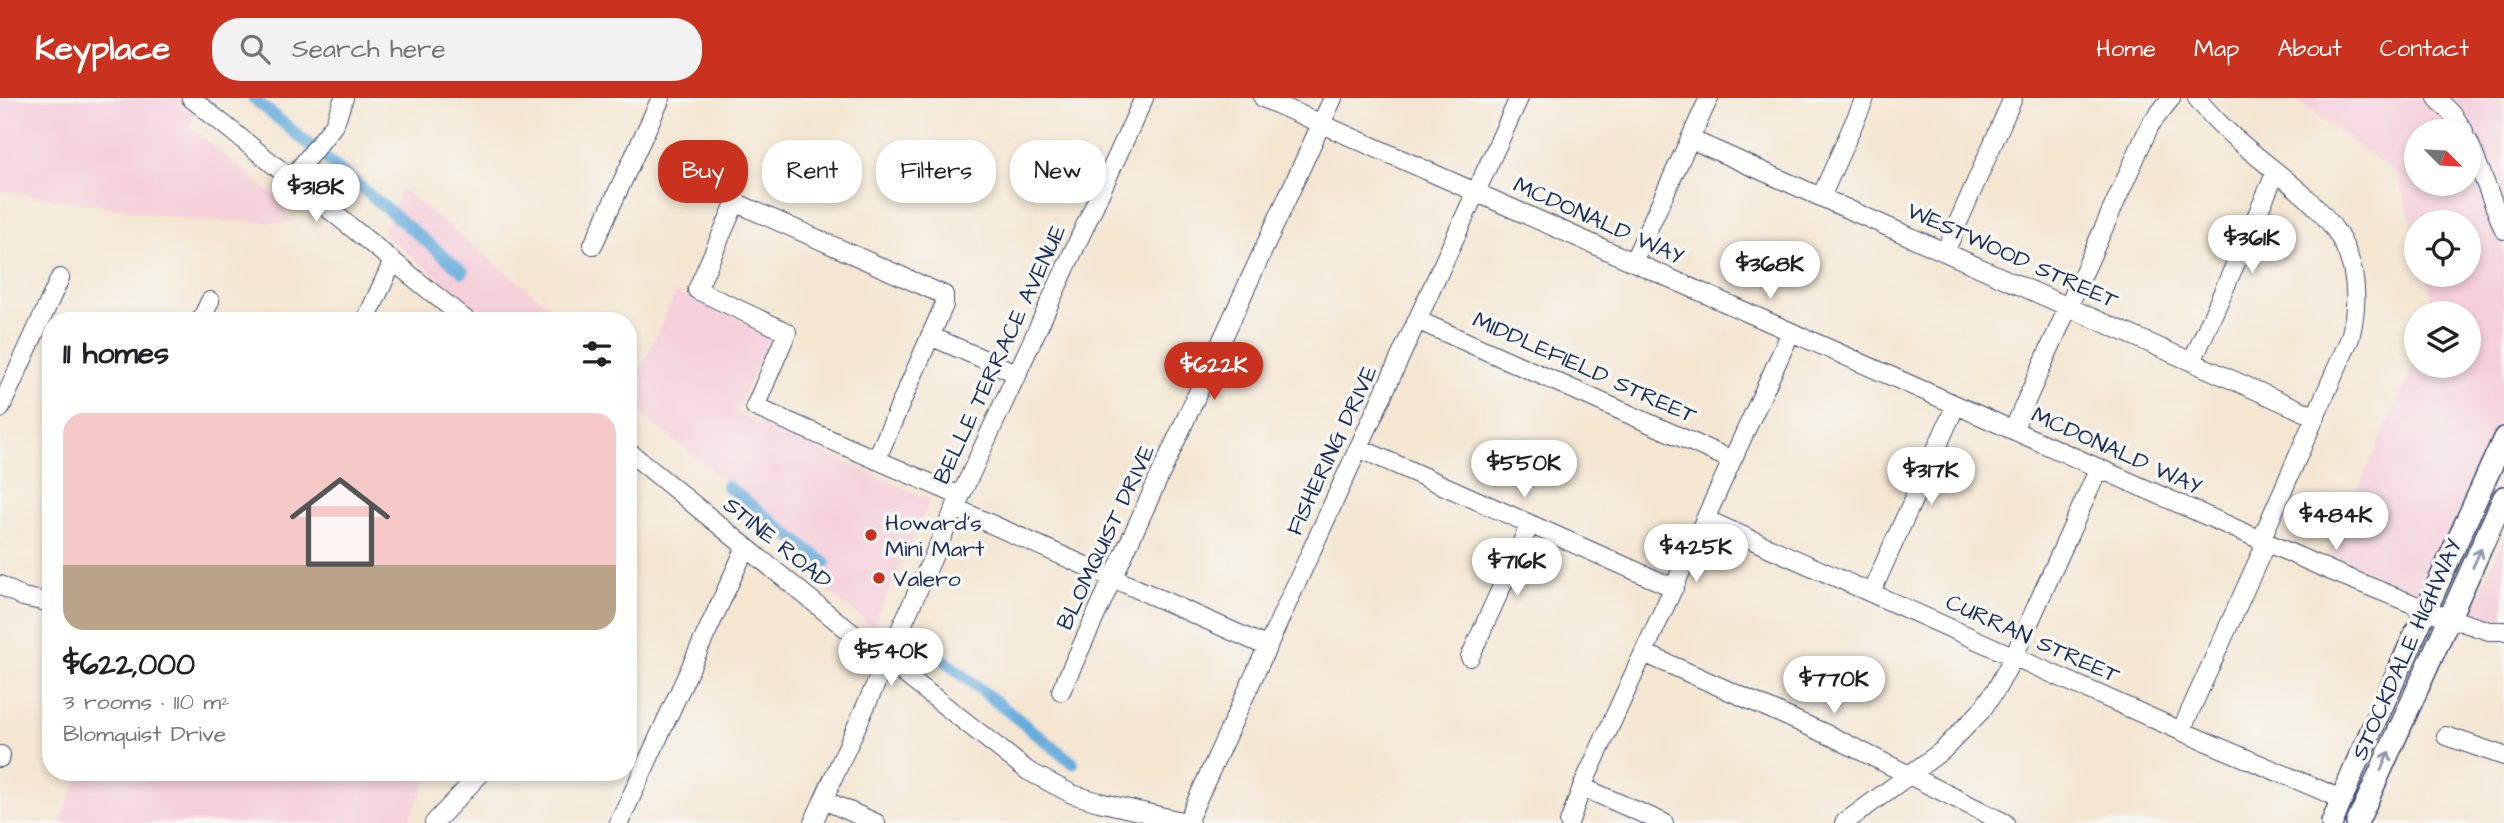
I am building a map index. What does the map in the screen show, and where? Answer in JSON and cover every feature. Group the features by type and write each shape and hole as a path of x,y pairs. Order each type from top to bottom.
{"main road":[{"name":"STOCKDALE HIGHWAY","path":"2357,823 2504,438"},
{"name":"STOCKDALE HIGHWAY","path":"2332,823 2438,614 2504,498"}],"street":[{"path":"191,98 456,312"},
{"path":"291,179 340,115 344,98"},
{"path":"593,245 661,98"},
{"name":"BELLE TERRACE AVENUE","path":"813,823 1144,98"},
{"name":"MCDONALD WAY","path":"1262,98 2264,542 2438,614 2489,631 2504,631"},
{"name":"BLOMQUIST DRIVE","path":"1061,691 1333,98"},
{"name":"FISHERING DRIVE","path":"1189,822 1519,98"},
{"path":"1633,262 1709,98"},
{"path":"1821,197 1865,98"},
{"path":"1945,252 2013,98"},
{"path":"2013,430 2150,124 2171,98"},
{"path":"2181,731 2350,338 2355,319 2356,280 2351,261 2334,226 2321,211 2214,118 2197,98"},
{"path":"2437,98 2457,119"},
{"name":"WESTWOOD STREET","path":"1690,139 2316,416"},
{"path":"2192,362 2276,172"},
{"path":"2482,175 2504,230"},
{"path":"876,460 944,305 944,295 739,204 732,209 698,290 787,332 755,407 876,460 1112,578 1268,647"},
{"path":"370,312 393,261"},
{"path":"44,312 60,278"},
{"path":"205,312 210,301"},
{"path":"0,409 42,317"},
{"name":"MIDDLEFIELD STREET","path":"1417,320 1732,460"},
{"path":"1569,823 1582,787 1791,332"},
{"path":"930,336 1018,374"},
{"path":"1871,593 1956,405"},
{"path":"1359,448 1674,587"},
{"name":"STINE ROAD","path":"637,462 1006,755 1048,782 1098,803 1189,822"},
{"path":"1844,823 1963,731 1997,688 2099,468"},
{"name":"CURRAN STREET","path":"1705,519 2181,731 2342,799"},
{"path":"1469,657 1530,524"},
{"path":"619,823 746,547"},
{"path":"0,585 23,597 42,601"},
{"path":"1643,653 1833,737 2005,823"},
{"path":"2446,736 2504,756"},
{"path":"434,823 474,781"},
{"path":"1582,787 1664,823"},
{"path":"824,800 876,823"}],"shaded area":[{"path":"0,98 203,98 190,127 287,206 284,212 296,223 195,220 0,191"},
{"path":"2294,98 2504,98 2504,411 2421,594 2329,554 2408,378 2481,378 2481,301 2433,301 2429,287 2481,287 2481,210 2408,210 2398,176"},
{"path":"401,188 556,312 481,312 382,233"},
{"path":"676,292 771,334 735,413 931,500 872,627 815,581 828,564 637,410 637,377"},
{"path":"2504,538 2504,617 2466,624"},
{"path":"77,781 427,781 407,823 59,823"}],"waterway":[{"path":"253,98 463,272"},
{"path":"727,486 825,563"},
{"path":"921,642 1073,763"}],"place":[{"name":"Howard's Mini Mart","path":"871,535"},
{"name":"Valero","path":"879,578"}]}
